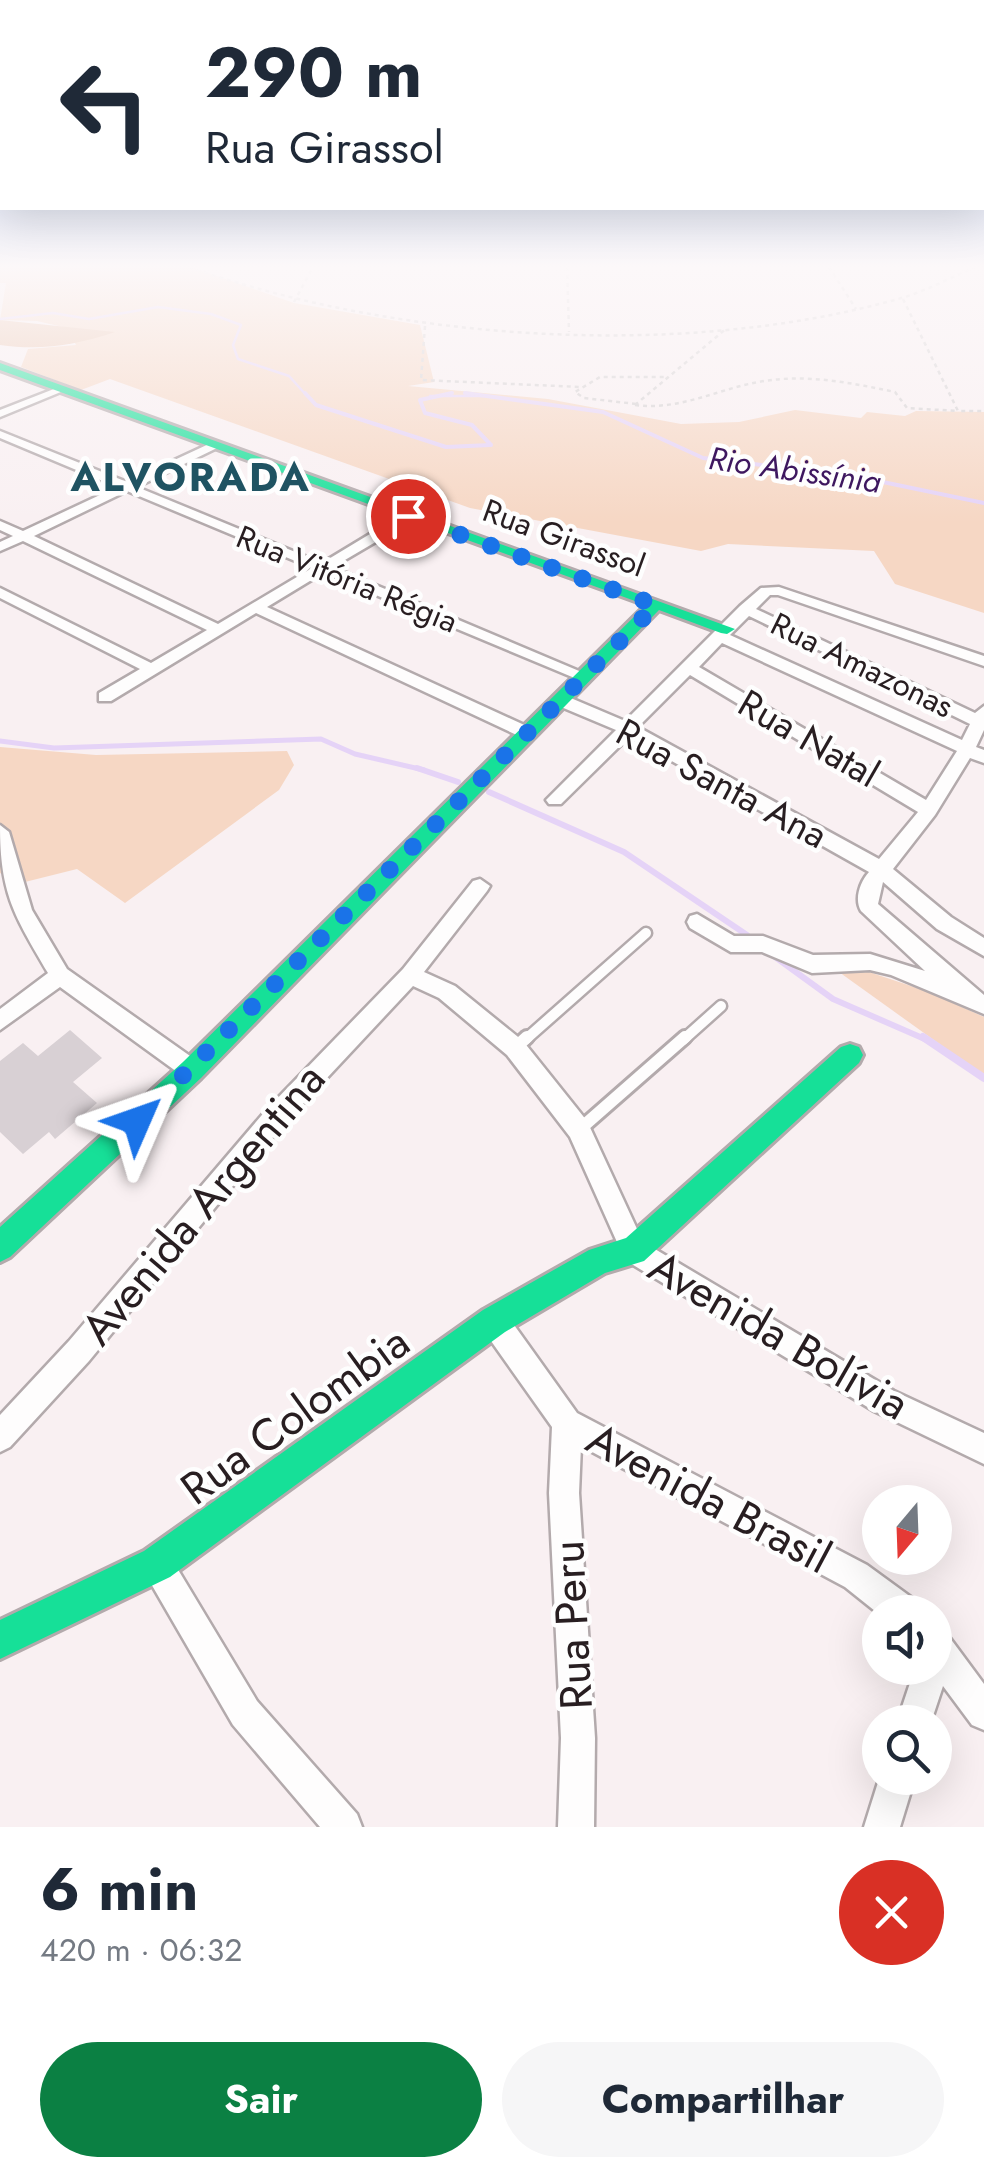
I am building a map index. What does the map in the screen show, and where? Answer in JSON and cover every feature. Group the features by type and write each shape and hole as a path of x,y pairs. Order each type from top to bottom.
{"street":[{"name":"Rua Girassol","path":"0,366 724,633"},
{"path":"0,414 64,389"},
{"path":"0,399 19,406"},
{"name":"Rua Vitória Régia","path":"0,434 583,676"},
{"path":"0,547 216,445"},
{"path":"105,698 259,609 408,516"},
{"path":"0,525 222,631"},
{"path":"555,800 630,730 745,609 772,590 984,661"},
{"path":"0,592 153,670"},
{"path":"0,1247 192,1070 656,605"},
{"path":"259,609 528,733"},
{"name":"Rua Amazonas","path":"745,609 981,716"},
{"path":"724,633 975,754"},
{"name":"Rua Natal","path":"688,668 930,810"},
{"name":"Rua Santa Ana","path":"560,700 630,730 882,870 944,923 984,948"},
{"path":"977,1001 868,906 870,884 975,754 981,716"},
{"path":"0,832 22,911 60,975 192,1070"},
{"name":"Avenida Argentina","path":"0,1438 79,1352 297,1092 410,975 480,886"},
{"path":"697,922 731,944 768,945 812,964 870,962 894,967 977,1001"},
{"path":"0,1021 60,975"},
{"name":"Avenida Bolívia","path":"410,975 462,1002 516,1048 579,1130 634,1251 884,1401 984,1449"},
{"path":"634,1251 850,1055"},
{"name":"Rua Colombia","path":"0,1640 158,1564 494,1321 599,1260 634,1251"},
{"name":"Avenida Brasil","path":"494,1321 566,1423 856,1576 881,1595"},
{"name":"Rua Peru","path":"566,1423 567,1568 578,1753 576,1827"},
{"path":"158,1564 245,1713 344,1827"},
{"path":"952,1675 984,1713"},
{"path":"882,1827 892,1795"}],"lane":[{"path":"516,1048 646,933"},
{"path":"579,1130 721,1006"}],"path":[{"path":"423,352 421,380 581,387"},
{"path":"636,404 696,352"},
{"path":"929,352 958,411"},
{"path":"665,377 600,377 581,387 576,395 672,410 731,387 779,379 864,385 895,392 907,408 984,411"}],"shaded area":[{"path":"27,352 427,352 434,382 408,386 548,399 681,424 739,422 795,410 861,418 867,412 905,416 916,411 984,412 984,613 895,584 874,551 728,544 701,551 470,508 110,379 81,390 21,367"},
{"path":"0,747 96,755 287,751 294,765 279,790 125,903 77,869 17,884 0,873"},
{"path":"851,966 929,992 984,1017 984,1076 839,972"}],"building":[{"path":"70,1030 102,1058 73,1082 97,1103 55,1139 49,1132 23,1154 0,1132 0,1061 23,1043 38,1056"}],"waterway":[{"name":"Rio Abissínia","path":"236,352 238,359 289,376 307,396"},
{"name":"Rio Abissínia","path":"305,393 316,405 446,447 491,445 472,425 425,413 420,400 438,396"},
{"name":"Rio Abissínia","path":"438,396 452,393"},
{"name":"Rio Abissínia","path":"465,393 603,412 703,458 854,476 984,503"},
{"name":"Rio Abissínia","path":"430,396 438,396"},
{"name":"Rio Abissínia","path":"438,396 483,396"},
{"path":"0,741 54,748 321,739 355,754 420,769"},
{"path":"420,769 458,782"},
{"path":"489,792 624,852 747,935"},
{"path":"771,954 833,999 927,1040"},
{"path":"923,1037 984,1078"}],"traffic: fast":[{"path":"0,366 727,629"},
{"path":"0,1247 192,1070 655,605"},
{"path":"0,1640 157,1564 494,1321 599,1260 634,1251 850,1055"}],"district":[{"name":"ALVORADA","path":"191,477"}],"route":[{"path":"137,1121 656,605 408,516"}]}
